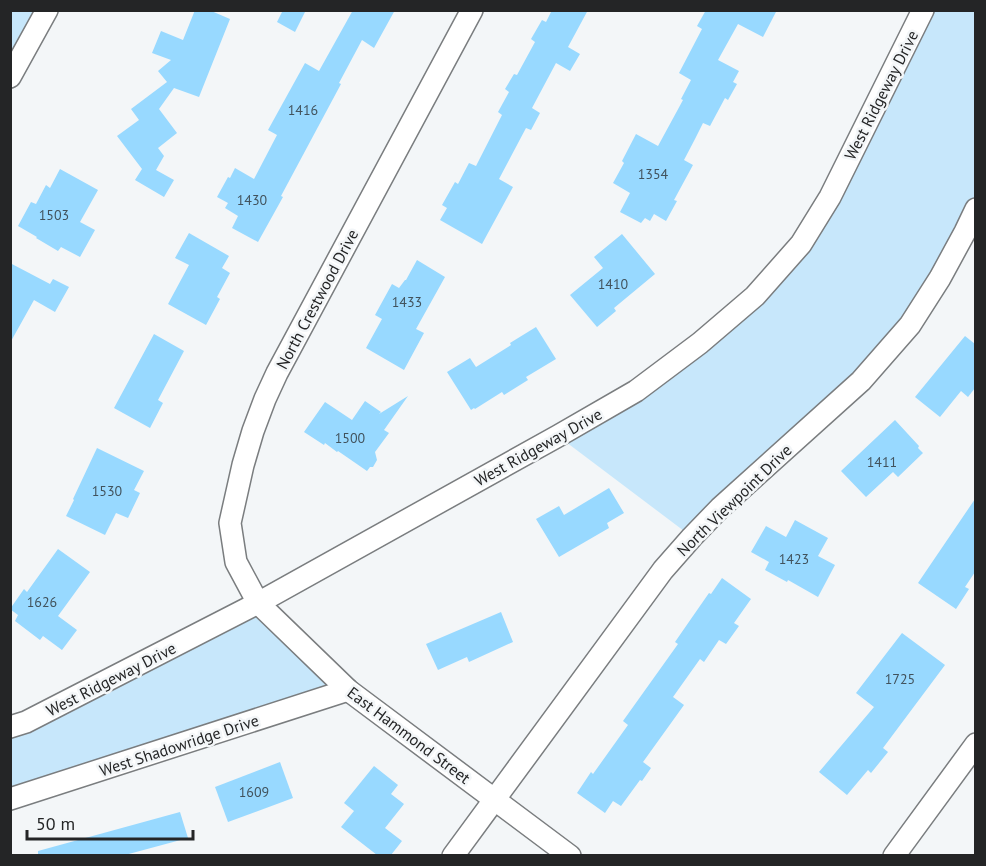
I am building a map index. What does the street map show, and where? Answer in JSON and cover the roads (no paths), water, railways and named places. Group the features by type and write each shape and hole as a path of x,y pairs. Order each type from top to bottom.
{"street":[{"path":"10,77 47,10"},
{"name":"North Crestwood Drive","path":"258,603 236,562 230,523 253,431 277,373 472,10"},
{"name":"West Ridgeway Drive","path":"10,727 26,722 258,603 636,391 700,343 755,296 801,244 830,197 923,10"},
{"name":"North Viewpoint Drive","path":"453,855 663,570 720,508 861,381 910,324 966,232 975,209"},
{"name":"East Hammond Street","path":"258,603 348,690 570,855"},
{"name":"West Shadowridge Drive","path":"10,799 348,690"},
{"path":"894,855 975,744"}]}
